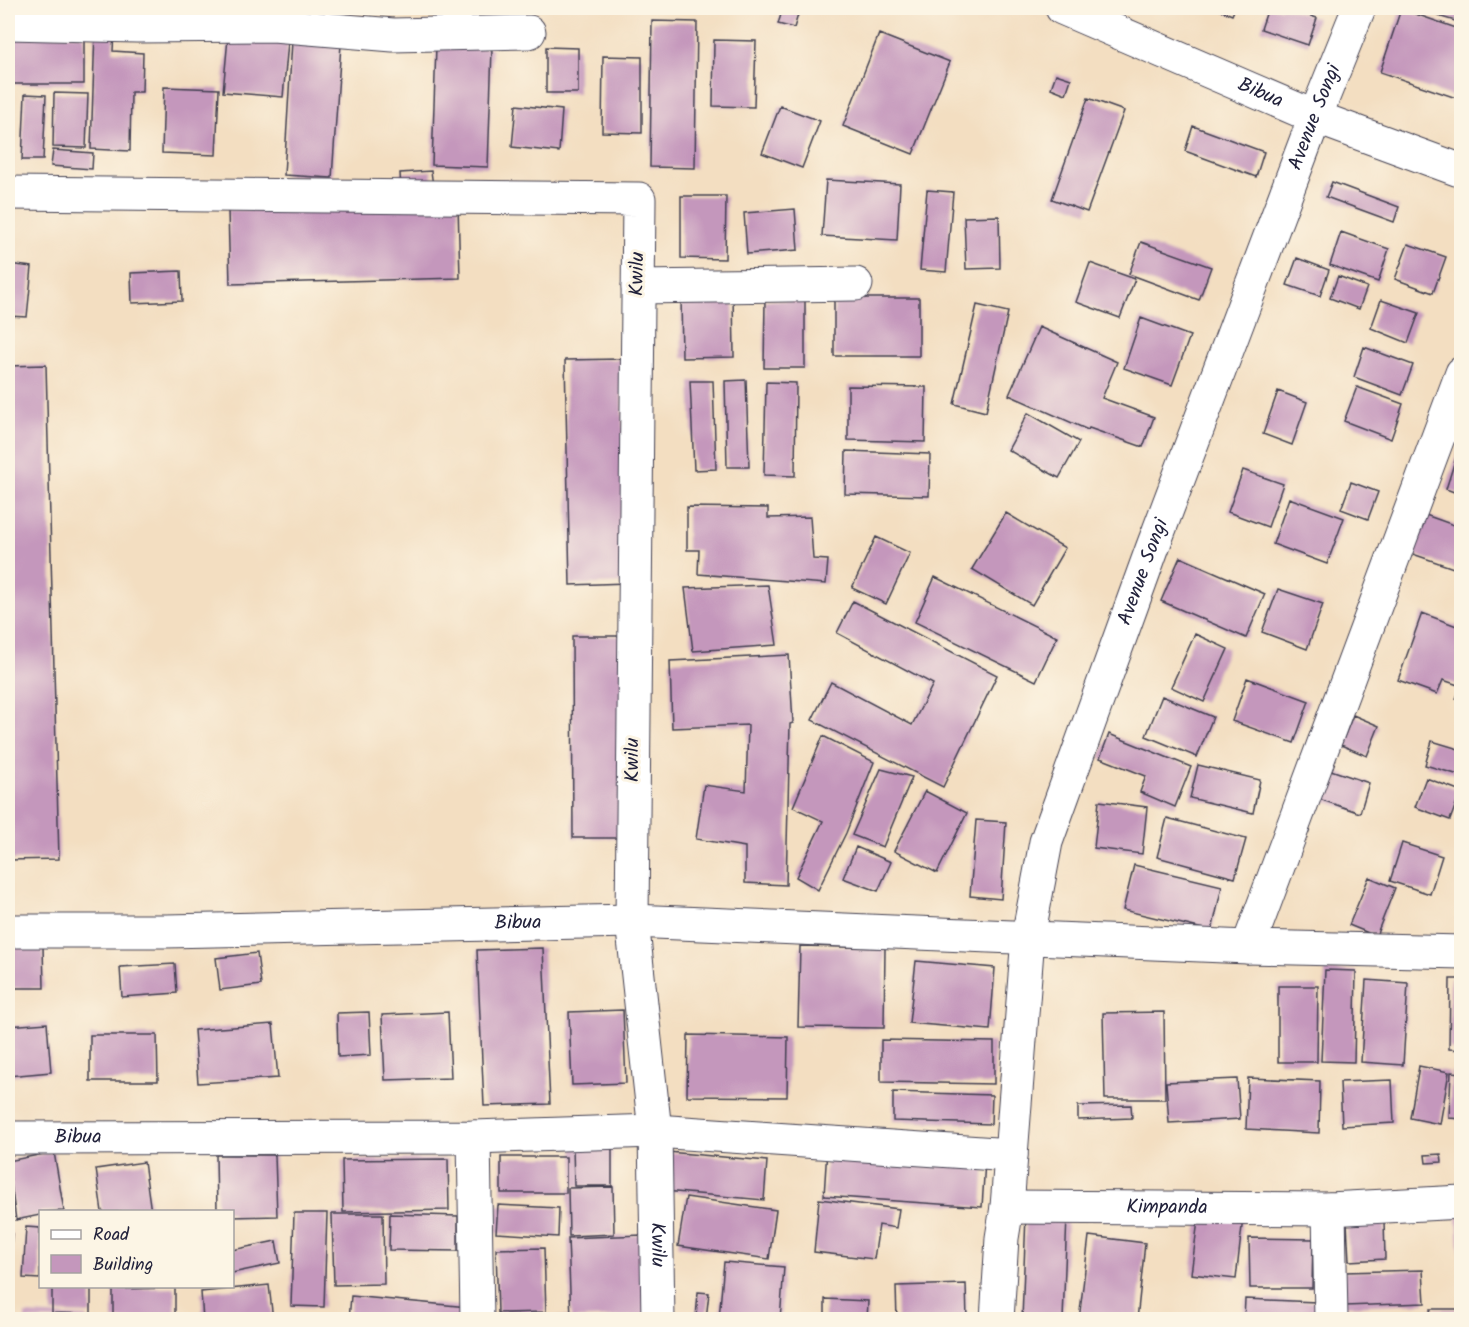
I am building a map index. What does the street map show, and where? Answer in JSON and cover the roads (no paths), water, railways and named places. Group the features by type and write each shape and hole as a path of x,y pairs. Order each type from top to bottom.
{"street":[{"name":"Bibua","path":"1062,8 1315,117 1461,171"},
{"name":"Avenue Songi","path":"1028,937 1047,842 1152,549 1315,117 1359,8"},
{"path":"8,23 137,26 273,25 393,36 529,32"},
{"name":"Kwilu","path":"8,193 639,199 632,921 655,1131 658,1320"},
{"path":"638,287 856,284"},
{"path":"1248,947 1461,373"},
{"name":"Bibua","path":"8,931 632,921 1028,937"},
{"path":"997,1320 1028,937 1248,947 1461,952"},
{"name":"Bibua","path":"8,1138 474,1137 655,1131 1011,1155"},
{"path":"474,1137 477,1320"},
{"name":"Kimpanda","path":"1007,1207 1329,1209 1461,1202"},
{"path":"1329,1209 1332,1320"}]}
